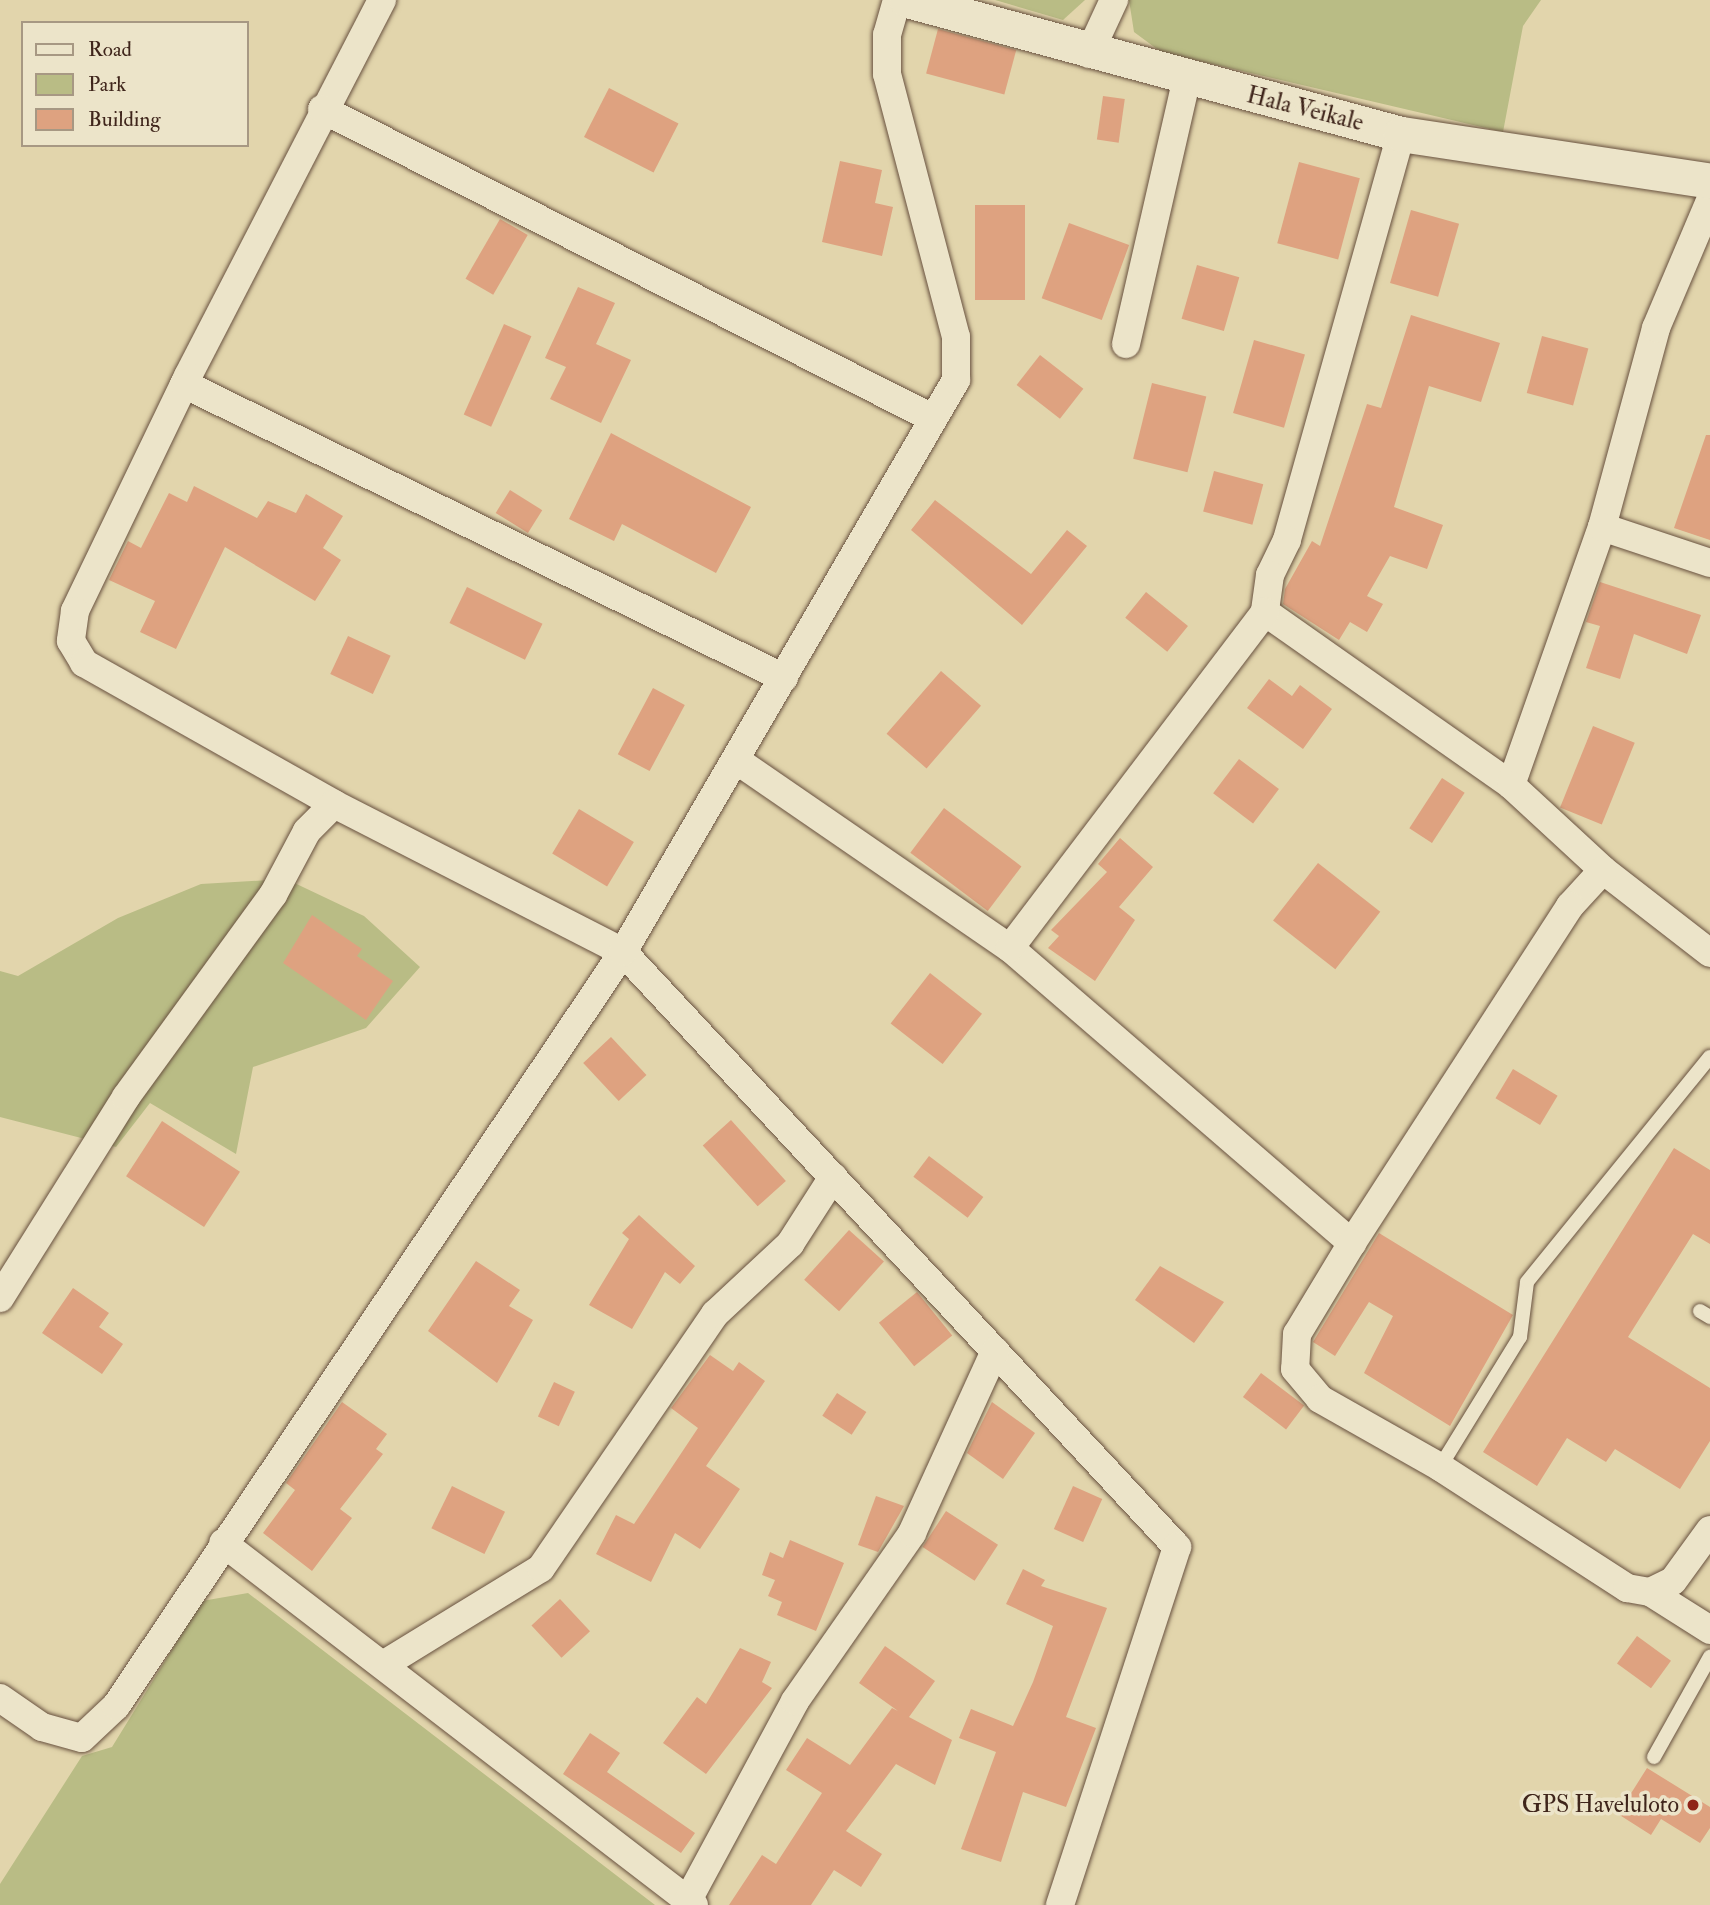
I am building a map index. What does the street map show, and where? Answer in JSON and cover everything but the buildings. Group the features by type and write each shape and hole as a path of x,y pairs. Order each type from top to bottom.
{"street":[{"path":"382,0 322,109 184,384 75,611 71,641 84,663 334,804 623,952 1177,1547 1060,1905"},
{"path":"0,1699 42,1727 82,1738 116,1706 223,1543 623,952 956,380 956,337 887,74 887,35 897,0"},
{"name":"Hala Veikale","path":"907,0 1089,54 1401,134 1710,181"},
{"path":"1089,54 1114,0"},
{"path":"1126,344 1187,78"},
{"path":"322,109 932,418"},
{"path":"1010,948 1265,611 1270,575 1287,540 1401,134"},
{"path":"1511,785 1602,527 1656,328 1710,201"},
{"path":"184,384 784,678"},
{"path":"1602,527 1710,563"},
{"path":"1265,611 1511,785 1603,870 1710,953"},
{"path":"736,760 1010,948 1352,1243"},
{"path":"0,1298 126,1097 273,895 307,831 334,804"},
{"path":"1603,870 1570,906 1352,1243 1297,1334 1295,1369 1320,1399 1440,1467 1627,1588 1650,1592 1710,1630"},
{"path":"383,1665 541,1568 715,1314 790,1244 833,1177"},
{"path":"223,1543 691,1903 795,1701 912,1532 995,1351"},
{"path":"1650,1592 1673,1581 1710,1530"}],"lane":[{"path":"1440,1467 1520,1337 1527,1282 1710,1057"},
{"path":"1654,1757 1710,1657"}],"green space":[{"path":"995,0 1085,0 1063,20"},
{"path":"1129,0 1541,0 1523,26 1503,132 1161,52 1134,32"},
{"path":"286,879 364,916 420,967 366,1028 253,1067 236,1154 150,1103 116,1147 0,1117 0,971 18,976 118,918 201,884"},
{"path":"248,1593 655,1905 0,1905 0,1884 82,1756 112,1747 202,1601"}],"place":[{"name":"GPS Haveluloto","path":"1693,1805"}]}
